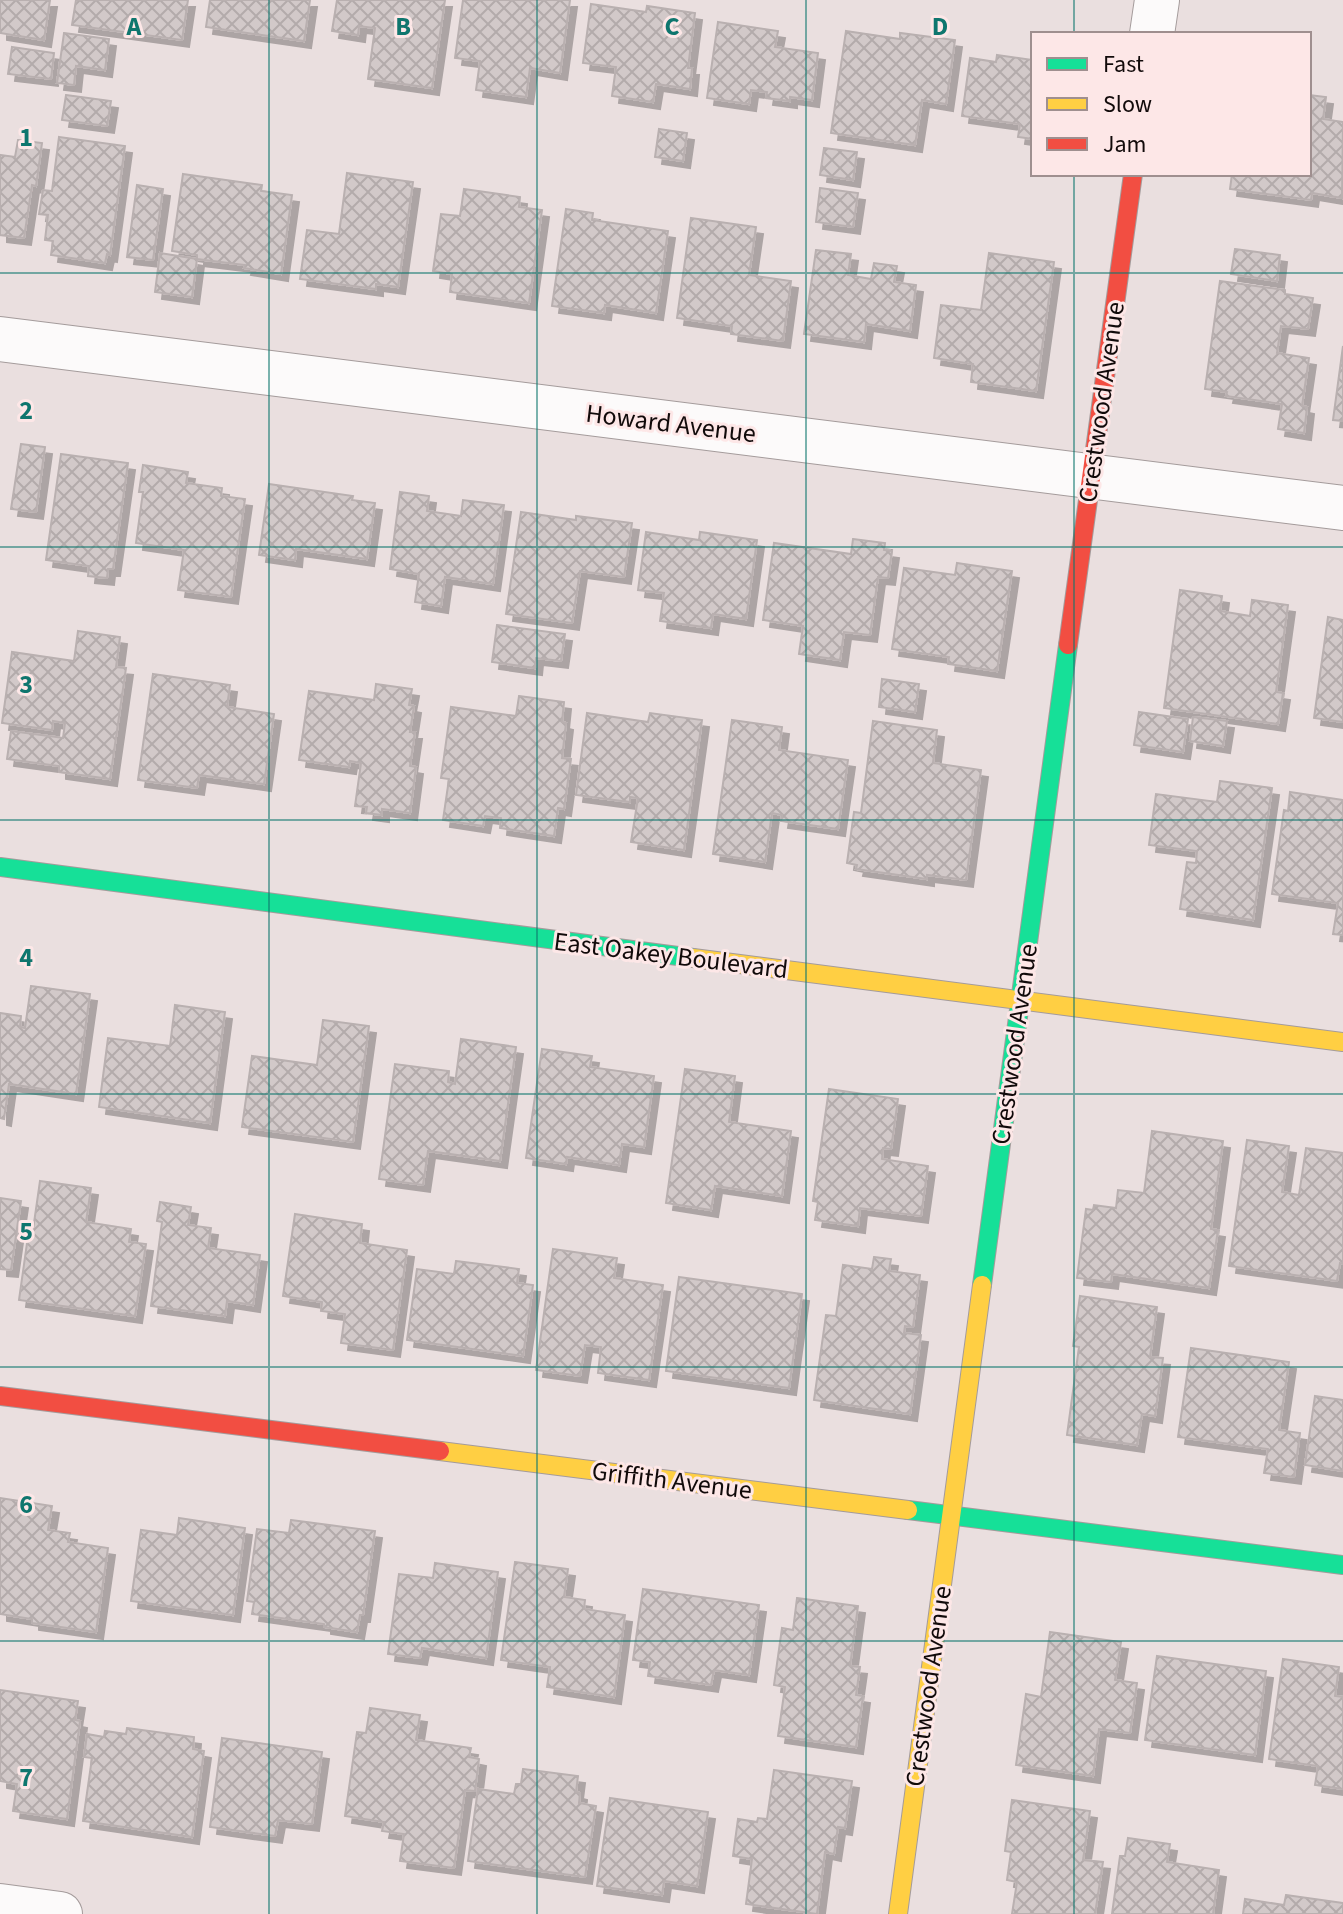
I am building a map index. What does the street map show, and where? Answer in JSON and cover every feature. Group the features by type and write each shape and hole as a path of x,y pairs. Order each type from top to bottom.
{"street":[{"path":"1152,32 1157,0"},
{"name":"Crestwood Avenue","path":"898,1914 1133,176"},
{"name":"Howard Avenue","path":"0,339 1343,508"},
{"name":"East Oakey Boulevard","path":"0,867 1343,1042"},
{"name":"Griffith Avenue","path":"0,1396 1343,1565"},
{"path":"0,1906 60,1914"}],"building":[{"path":"0,0 50,0 44,40 0,33"},
{"path":"76,0 188,0 182,40 72,25"},
{"path":"210,0 310,0 304,41 206,27"},
{"path":"337,0 445,0 432,88 368,79 375,28 359,26 358,35 332,31"},
{"path":"463,0 570,0 560,73 530,68 526,97 476,90 480,61 455,58"},
{"path":"591,4 646,12 647,6 695,13 688,68 692,68 690,89 656,84 653,102 612,96 616,67 583,63"},
{"path":"718,22 778,31 775,47 818,53 812,100 766,98 767,92 751,90 749,104 707,98"},
{"path":"846,31 900,39 900,33 955,40 946,104 922,100 915,145 831,133"},
{"path":"64,33 109,39 105,70 76,66 74,85 57,83"},
{"path":"12,47 54,53 51,79 8,74"},
{"path":"997,55 1031,60 1031,139 1018,137 1020,124 962,116 970,58 996,62"},
{"path":"66,95 111,101 107,126 62,120"},
{"path":"1311,95 1326,97 1323,119 1343,122 1342,198 1312,193 1311,200 1230,189 1232,176 1311,176"},
{"path":"659,129 687,133 683,161 655,157"},
{"path":"59,137 125,146 110,255 107,254 105,263 51,255 53,241 45,240 48,215 39,214 43,190 52,191"},
{"path":"18,140 42,143 24,238 0,235 0,155 15,157"},
{"path":"824,148 857,152 853,180 820,175"},
{"path":"347,173 413,182 398,287 376,284 376,289 300,279 307,230 339,234"},
{"path":"183,174 262,185 261,191 292,195 281,274 244,268 245,265 197,259 197,255 172,251"},
{"path":"137,185 163,189 153,260 127,257"},
{"path":"820,188 858,193 853,227 816,222"},
{"path":"464,189 520,197 519,207 542,210 529,303 450,292 452,274 433,271 441,214 460,216"},
{"path":"566,209 593,213 592,220 668,231 656,313 605,305 604,313 552,306"},
{"path":"691,218 756,227 749,275 791,281 783,341 731,334 732,326 677,318"},
{"path":"1235,249 1280,255 1277,281 1231,274"},
{"path":"816,250 851,254 848,275 871,279 874,263 897,266 894,282 916,285 910,331 866,324 864,342 804,334"},
{"path":"160,253 197,259 192,297 155,292"},
{"path":"989,253 1054,262 1036,391 971,382 973,364 934,358 941,305 981,310"},
{"path":"1220,281 1285,290 1285,294 1313,298 1308,329 1281,326 1277,353 1309,358 1302,406 1307,407 1304,433 1278,429 1282,404 1226,396 1227,392 1205,389"},
{"path":"1343,346 1343,421 1333,420"},
{"path":"21,444 45,447 36,512 11,509"},
{"path":"61,454 128,463 113,569 108,569 107,578 88,576 89,566 46,560"},
{"path":"143,465 188,472 186,483 222,488 221,496 245,499 231,597 178,590 184,550 136,543 143,492 139,492"},
{"path":"269,484 353,496 352,500 375,503 367,559 296,549 295,560 259,555"},
{"path":"400,492 429,496 427,511 461,516 463,500 504,505 493,584 445,577 441,606 415,602 419,574 390,569"},
{"path":"521,512 576,520 576,516 632,523 624,577 580,571 572,623 506,614"},
{"path":"646,532 699,540 700,532 757,540 746,619 713,614 711,628 660,621 664,593 638,590"},
{"path":"853,539 885,543 884,550 892,551 888,578 878,577 870,635 844,632 840,660 799,654 803,626 763,620 774,543 851,554"},
{"path":"957,563 1012,571 997,671 948,664 949,657 892,649 904,568 955,575"},
{"path":"1180,590 1222,596 1220,611 1250,616 1252,600 1288,605 1276,692 1283,693 1278,724 1164,708"},
{"path":"1328,617 1343,620 1343,722 1314,718"},
{"path":"497,625 565,634 561,661 536,658 535,668 492,662"},
{"path":"78,631 120,637 116,667 126,668 110,779 59,772 59,766 7,759 11,731 63,738 65,723 53,721 52,730 2,723 12,652 74,661"},
{"path":"153,674 230,685 227,707 274,714 264,784 199,775 197,788 138,780"},
{"path":"882,679 919,684 915,712 879,707"},
{"path":"376,684 412,689 409,705 414,706 410,732 415,732 410,766 416,767 410,813 382,809 382,815 366,813 367,807 355,806 361,763 350,761 349,767 299,760 309,691 374,700"},
{"path":"519,696 564,702 562,722 566,723 562,758 571,759 564,809 558,808 554,836 500,828 501,818 485,816 483,826 443,820 449,779 441,778 451,707 516,716"},
{"path":"1139,712 1188,719 1183,752 1134,745"},
{"path":"587,713 648,722 650,713 702,720 684,850 631,842 638,798 630,797 630,802 576,795"},
{"path":"1193,717 1227,721 1223,746 1190,741"},
{"path":"732,720 782,727 779,750 848,760 838,829 781,821 782,815 772,813 765,862 713,854"},
{"path":"873,721 937,730 933,763 981,770 966,880 927,875 927,879 856,869 857,865 847,863 854,812 861,813"},
{"path":"1220,781 1272,788 1253,920 1180,909 1187,862 1196,863 1197,851 1149,845 1156,794 1217,802"},
{"path":"1290,792 1343,800 1343,935 1333,934 1338,903 1272,894 1284,810 1288,811"},
{"path":"31,986 90,994 76,1094 9,1084 4,1119 0,1118 0,1013 21,1016 20,1027 25,1028"},
{"path":"175,1005 225,1012 210,1123 99,1107 108,1038 170,1046"},
{"path":"323,1020 369,1026 353,1142 242,1127 252,1056 317,1065"},
{"path":"461,1039 516,1047 500,1161 428,1151 423,1185 379,1179 395,1064 449,1071 448,1082 455,1084"},
{"path":"542,1049 592,1056 590,1067 654,1076 644,1147 622,1144 619,1165 567,1157 566,1164 526,1158"},
{"path":"685,1069 735,1076 729,1122 791,1131 782,1196 715,1186 711,1210 666,1203"},
{"path":"829,1089 898,1099 891,1149 883,1148 882,1159 928,1166 921,1216 860,1208 858,1226 815,1220 818,1202 813,1201"},
{"path":"1152,1131 1223,1141 1211,1229 1218,1230 1209,1288 1112,1274 1111,1282 1077,1278 1086,1209 1093,1210 1094,1205 1116,1208 1118,1190 1144,1193"},
{"path":"1247,1140 1289,1146 1282,1192 1299,1195 1306,1148 1343,1153 1343,1264 1340,1263 1337,1281 1229,1266"},
{"path":"40,1181 91,1188 86,1222 131,1229 129,1242 146,1244 135,1316 19,1300"},
{"path":"0,1198 21,1201 11,1270 0,1269"},
{"path":"160,1202 191,1207 188,1225 211,1228 208,1248 260,1255 253,1305 227,1301 225,1316 151,1306 162,1222 157,1221"},
{"path":"295,1214 362,1224 360,1243 407,1250 393,1350 341,1343 345,1314 321,1311 322,1302 283,1296"},
{"path":"553,1249 617,1258 614,1278 663,1285 649,1380 598,1373 601,1347 585,1345 580,1376 536,1370"},
{"path":"874,1257 891,1259 889,1271 920,1275 913,1327 905,1326 904,1333 921,1335 910,1414 814,1400 826,1315 836,1316 843,1265 872,1269"},
{"path":"456,1261 519,1269 517,1283 533,1285 523,1356 407,1340 417,1269 454,1274"},
{"path":"679,1277 802,1294 789,1388 666,1371"},
{"path":"1080,1296 1157,1307 1150,1357 1163,1358 1155,1416 1142,1414 1137,1445 1067,1435 1079,1347 1073,1346"},
{"path":"1191,1348 1289,1362 1279,1430 1300,1433 1294,1477 1264,1473 1268,1449 1178,1437"},
{"path":"1315,1396 1343,1400 1343,1471 1305,1465"},
{"path":"0,1498 52,1506 48,1530 70,1533 68,1542 108,1548 96,1632 32,1623 32,1619 0,1614"},
{"path":"179,1518 245,1528 233,1615 131,1601 141,1530 177,1535"},
{"path":"291,1520 375,1531 363,1615 360,1615 357,1632 252,1614 254,1602 247,1601 257,1529 289,1533"},
{"path":"515,1562 568,1569 564,1597 585,1600 584,1609 625,1615 614,1697 547,1687 550,1667 501,1660"},
{"path":"435,1563 498,1572 486,1658 422,1648 420,1658 388,1654 399,1574 433,1578"},
{"path":"643,1589 759,1605 749,1675 714,1670 711,1685 648,1676 650,1662 633,1660"},
{"path":"797,1598 858,1606 850,1666 860,1667 856,1695 863,1696 856,1747 778,1736 785,1687 774,1685 782,1628 793,1630"},
{"path":"1050,1632 1121,1642 1115,1680 1137,1683 1130,1733 1099,1729 1093,1776 1016,1765 1026,1694 1041,1697"},
{"path":"1157,1656 1266,1671 1255,1755 1145,1740"},
{"path":"1283,1659 1339,1667 1335,1696 1343,1697 1343,1789 1315,1785 1318,1766 1269,1759"},
{"path":"0,1690 78,1701 75,1720 80,1721 67,1819 13,1811 17,1784 0,1781"},
{"path":"370,1708 420,1715 416,1740 471,1748 469,1757 479,1759 475,1791 465,1790 454,1868 400,1861 404,1834 382,1831 384,1822 345,1816 357,1732 366,1733"},
{"path":"127,1728 194,1737 193,1749 204,1751 192,1837 83,1821 92,1758 84,1757 87,1734 104,1737 105,1731 126,1734"},
{"path":"222,1738 322,1752 312,1824 278,1820 275,1836 210,1827"},
{"path":"523,1769 578,1776 576,1792 580,1793 579,1803 596,1806 585,1877 468,1861 478,1789 514,1794 516,1784 521,1784"},
{"path":"774,1770 852,1781 845,1828 838,1827 834,1854 825,1852 817,1914 746,1904 752,1859 733,1856 738,1819 757,1822 758,1818 767,1819"},
{"path":"610,1798 708,1812 697,1886 664,1881 662,1895 597,1886"},
{"path":"1012,1800 1090,1811 1083,1860 1103,1862 1095,1914 1012,1914 1017,1882 1007,1880 1011,1852 1005,1851"},
{"path":"1128,1838 1170,1844 1167,1862 1219,1870 1213,1914 1112,1914 1120,1856 1125,1856"},
{"path":"1286,1895 1343,1903 1343,1914 1243,1914 1245,1899 1284,1905"}],"traffic: fast":[{"path":"982,1285 1068,645"},
{"path":"0,867 693,958"},
{"path":"908,1510 1343,1565"}],"traffic: slow":[{"path":"693,958 1343,1042"},
{"path":"898,1914 982,1285"},
{"path":"440,1451 908,1510"}],"traffic: jam":[{"path":"1068,645 1133,176"},
{"path":"0,1396 440,1451"}]}
